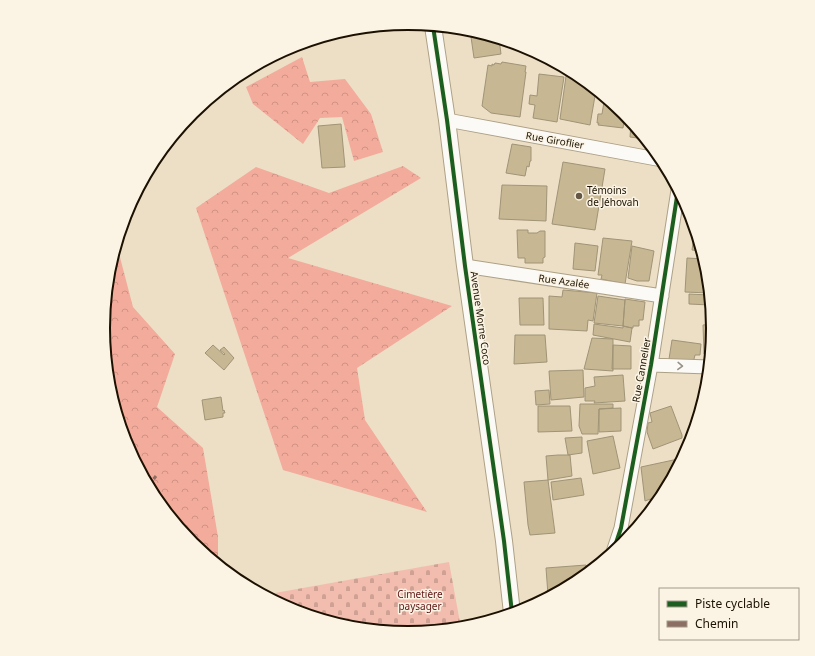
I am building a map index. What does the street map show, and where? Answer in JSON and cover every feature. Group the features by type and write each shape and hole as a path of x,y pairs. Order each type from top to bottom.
{"street":[{"name":"Avenue Morne Coco","path":"434,32 504,541 511,607"},
{"name":"Rue Giroflier","path":"447,120 652,158"},
{"name":"Rue Cannelier","path":"617,540 621,528 651,365 677,200"},
{"name":"Rue Azalée","path":"465,266 662,296"},
{"path":"651,365 703,367"}],"green space":[{"path":"302,57 310,82 345,79 371,114 383,152 354,161 342,117 320,118 303,144 253,104 246,87"},
{"path":"403,166 421,178 288,258 452,306 357,368 365,420 427,512 283,470 196,208 256,167 329,193"},
{"path":"119,254 133,307 175,354 157,407 203,448 218,537 218,558 183,524 160,494 140,460 125,424 115,386 110,347 110,309 115,270"},
{"name":"Cimetière paysager","path":"449,562 460,621 408,626 369,623 330,616 293,603 273,593"}],"building":[{"path":"471,37 500,45 501,54 474,58"},
{"path":"502,62 526,66 520,117 491,113 482,106 488,65 492,66 492,64 501,64"},
{"path":"539,74 564,77 557,122 533,118 535,105 529,104 530,95 537,96"},
{"path":"566,76 595,97 590,125 560,119"},
{"path":"604,104 624,123 623,128 598,125 598,114 602,114"},
{"path":"341,124 345,167 322,168 318,126"},
{"path":"631,130 637,138 630,137"},
{"path":"512,144 531,147 531,161 529,167 527,166 525,176 506,173"},
{"name":"Témoins de Jéhovah","path":"563,162 605,169 595,230 552,224"},
{"path":"502,185 547,186 546,221 499,219"},
{"path":"517,230 528,230 528,233 545,231 545,257 543,258 543,263 525,263 525,258 518,258"},
{"path":"603,238 632,241 625,284 601,279 602,275 598,275"},
{"path":"575,243 598,246 595,271 573,269"},
{"path":"632,246 654,251 649,281 637,281 628,278"},
{"path":"687,258 697,259 703,293 685,292"},
{"path":"563,290 597,293 593,321 588,320 587,331 549,329 549,296 562,297"},
{"path":"689,294 704,295 705,305 689,304"},
{"path":"598,296 625,300 623,326 594,323"},
{"path":"519,298 543,298 544,325 520,325"},
{"path":"625,299 645,302 643,320 639,320 639,326 633,326 632,328 623,326"},
{"path":"594,324 632,328 630,342 593,335"},
{"path":"703,325 706,325 706,328 704,354 704,354"},
{"path":"515,335 545,335 547,362 514,364"},
{"path":"592,338 613,339 613,371 584,369"},
{"path":"672,340 701,344 700,355 695,355 693,363 669,359"},
{"path":"213,345 224,355 225,354 220,350 224,347 234,358 224,370 205,353"},
{"path":"613,345 631,346 631,369 612,369"},
{"path":"583,370 584,397 551,400 549,371"},
{"path":"623,375 625,401 594,403 595,401 585,401 585,388 595,386 594,377"},
{"path":"549,390 550,404 536,405 535,391"},
{"path":"221,397 223,411 224,410 225,413 223,413 223,417 205,420 202,400"},
{"path":"580,404 613,404 613,408 599,409 598,434 582,434 579,426"},
{"path":"538,406 570,406 572,431 538,432"},
{"path":"671,406 682,438 653,449 647,432 648,423 652,422 650,413"},
{"path":"621,408 621,431 599,432 599,409"},
{"path":"613,436 620,468 593,474 587,441"},
{"path":"582,437 582,453 568,455 565,438"},
{"path":"570,455 572,476 548,480 546,456"},
{"path":"675,460 655,494 652,499 645,501 641,467"},
{"path":"581,478 584,495 553,500 551,482"},
{"path":"548,480 555,533 530,535 524,482"},
{"path":"586,566 573,576 548,590 546,568"}],"marked path":[{"path":"152,481 156,476"}],"cycle path":[{"path":"434,32 504,541 511,607"},
{"path":"617,540 621,528 651,365 677,199"}],"place":[{"name":"Témoins de Jéhovah","path":"579,196"}]}
